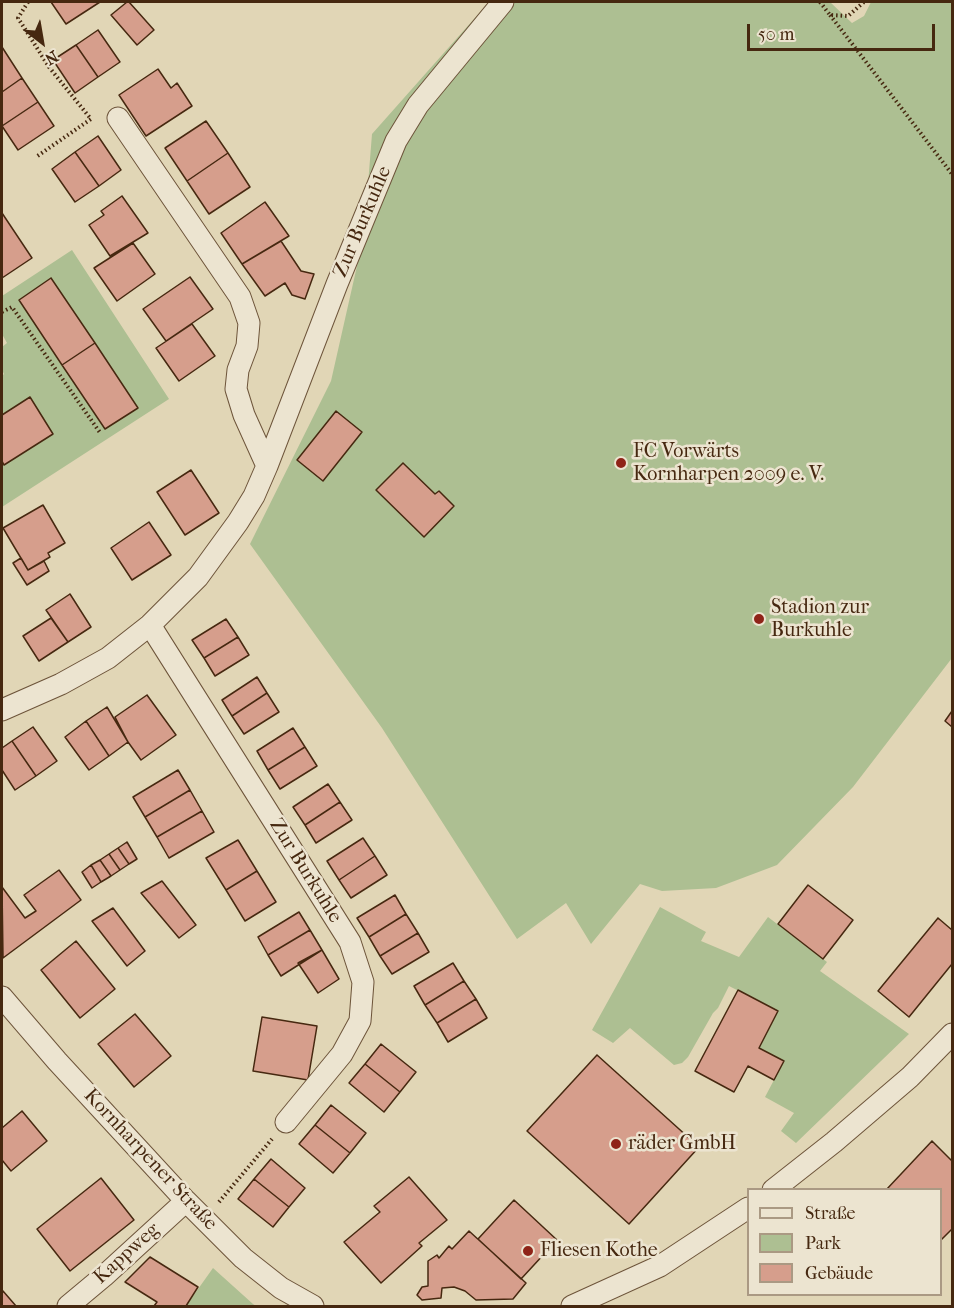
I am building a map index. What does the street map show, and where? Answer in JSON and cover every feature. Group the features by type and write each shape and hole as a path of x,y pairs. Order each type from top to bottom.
{"street":[{"name":"Zur Burkuhle","path":"2,710 61,684 108,658 150,625 198,577 238,522 254,496 267,466 337,284 396,141 418,105 502,2"},
{"path":"118,118 240,297 249,323 247,346 238,370 236,389 244,415 267,466"},
{"name":"Zur Burkuhle","path":"150,625 350,942 363,982 360,1021 342,1054 286,1122"},
{"name":"Kornharpener Straße","path":"2,997 64,1069 186,1201 243,1258 281,1288 313,1306"},
{"path":"776,1188 910,1077 952,1034"},
{"name":"Kappweg","path":"68,1306 186,1201"},
{"path":"572,1306 660,1266 747,1209"}],"path":[{"path":"28,2 18,18 49,67 91,119 36,157"},
{"path":"820,2 952,174"},
{"path":"830,15 848,16 864,2"},
{"path":"2,312 12,307 101,434"},
{"path":"204,1219 286,1122"}],"green space":[{"name":"FC Vorwärts Kornharpen 2009 e. V.","path":"489,2 830,2 852,23 864,16 871,2 952,2 952,658 853,787 777,865 716,888 662,891 640,884 591,944 566,903 517,939 382,728 250,544 331,381 364,235 372,134"},
{"path":"72,250 169,399 2,507 2,376 4,374 2,347 7,343 2,334 2,296"},
{"path":"660,907 706,932 701,941 739,957 768,917 827,962 820,971 909,1034 796,1143 781,1131 794,1113 765,1097 784,1061 759,1048 778,1011 729,986 688,1057 682,1063 674,1065 630,1028 613,1043 592,1030"},
{"path":"213,1268 253,1304 256,1306 186,1306"}],"building":[{"path":"51,2 100,2 66,24"},
{"path":"127,2 154,30 137,45 111,15"},
{"path":"98,30 120,62 98,77 76,45"},
{"path":"76,45 98,77 75,93 53,60"},
{"path":"2,47 22,78 2,92"},
{"path":"158,69 171,88 177,83 192,106 146,136 119,95"},
{"path":"22,78 38,102 2,126 2,92"},
{"path":"38,102 54,126 18,150 2,126"},
{"path":"206,121 228,153 187,181 165,148"},
{"path":"98,136 121,170 99,186 75,152"},
{"path":"75,152 99,186 75,202 52,169"},
{"path":"228,153 250,187 209,214 187,181"},
{"path":"122,196 148,233 110,256 89,225 104,215 101,211"},
{"path":"265,202 289,236 242,264 221,233"},
{"path":"2,213 32,258 2,278"},
{"path":"281,241 301,271 314,274 305,299 292,295 285,283 265,296 242,264"},
{"path":"133,243 155,274 117,301 94,268"},
{"path":"190,277 213,309 166,341 143,309"},
{"path":"51,278 95,343 62,365 19,300"},
{"path":"192,324 215,356 179,381 156,348"},
{"path":"95,343 138,408 105,429 62,365"},
{"path":"30,397 53,434 4,465 2,461 2,415"},
{"path":"336,411 362,432 323,481 297,460"},
{"path":"403,463 435,494 439,491 454,506 424,537 376,490"},
{"path":"191,470 219,513 185,535 157,492"},
{"path":"43,505 65,543 48,553 50,557 28,570 3,528"},
{"path":"149,522 171,555 132,580 111,548"},
{"path":"21,558 28,570 44,561 49,571 27,585 13,563"},
{"path":"70,594 91,627 68,642 46,610"},
{"path":"51,618 68,642 39,661 23,636"},
{"path":"226,619 238,637 204,658 192,640"},
{"path":"238,637 249,655 215,676 204,658"},
{"path":"257,677 267,693 232,716 222,700"},
{"path":"267,693 279,712 244,734 232,716"},
{"path":"147,695 176,735 141,760 128,742 115,717"},
{"path":"107,707 128,742 109,756 86,721"},
{"path":"952,711 952,727 945,721"},
{"path":"86,721 109,756 89,770 65,737"},
{"path":"33,727 57,761 36,776 12,741"},
{"path":"293,728 305,747 268,770 257,751"},
{"path":"12,741 36,776 15,790 2,770 2,748"},
{"path":"305,747 317,766 280,789 268,770"},
{"path":"178,770 190,790 145,817 133,797"},
{"path":"328,784 340,802 305,825 293,807"},
{"path":"190,790 202,811 157,837 145,817"},
{"path":"340,802 352,820 316,843 305,825"},
{"path":"202,811 214,832 169,858 157,837"},
{"path":"363,838 375,856 339,880 327,861"},
{"path":"238,840 257,871 226,890 206,858"},
{"path":"127,842 137,859 129,864 118,848"},
{"path":"118,848 129,864 120,870 109,854"},
{"path":"109,854 120,870 111,876 100,860"},
{"path":"375,856 387,875 351,898 339,880"},
{"path":"100,860 111,876 101,882 91,865"},
{"path":"91,865 101,882 92,888 82,872"},
{"path":"59,870 81,900 3,958 2,887 25,918 36,911 24,895"},
{"path":"257,871 276,902 245,921 226,890"},
{"path":"162,881 196,925 179,938 141,893"},
{"path":"808,885 853,920 823,959 778,924"},
{"path":"395,895 406,914 369,937 357,918"},
{"path":"113,908 145,951 127,966 92,921"},
{"path":"299,912 310,930 268,955 258,937"},
{"path":"406,914 418,933 380,956 369,937"},
{"path":"938,918 952,930 952,964 909,1017 878,991"},
{"path":"310,930 322,950 281,976 268,955"},
{"path":"418,933 429,952 392,974 380,956"},
{"path":"76,941 115,989 80,1018 41,970"},
{"path":"322,950 339,979 318,993 298,963"},
{"path":"453,963 464,981 425,1005 414,986"},
{"path":"464,981 476,999 437,1023 425,1005"},
{"path":"738,990 778,1011 759,1048 784,1061 774,1080 748,1066 734,1092 695,1071"},
{"path":"476,999 487,1018 448,1042 437,1023"},
{"path":"135,1014 171,1056 134,1087 98,1044"},
{"path":"262,1017 317,1026 308,1080 253,1071"},
{"path":"381,1044 416,1072 400,1092 365,1064"},
{"path":"597,1055 699,1147 629,1224 527,1131"},
{"path":"365,1064 400,1092 384,1112 349,1083"},
{"path":"331,1105 366,1133 350,1153 315,1125"},
{"path":"22,1111 47,1141 11,1171 2,1160 2,1128"},
{"path":"315,1125 350,1153 333,1173 299,1144"},
{"path":"932,1141 952,1161 952,1229 942,1239 942,1188 888,1188"},
{"path":"271,1159 305,1188 289,1207 254,1179"},
{"path":"409,1177 447,1220 419,1243 422,1246 381,1283 344,1242 380,1212 374,1206"},
{"path":"101,1178 134,1220 70,1271 37,1229"},
{"path":"254,1179 289,1207 273,1227 238,1199"},
{"path":"514,1200 557,1240 521,1279 478,1239"},
{"path":"469,1231 526,1283 513,1299 476,1300 465,1291 454,1287 442,1288 441,1298 422,1300 417,1295 422,1287 428,1286 428,1261 437,1255 439,1258 449,1246 452,1249"},
{"path":"150,1257 198,1287 186,1306 154,1306 157,1302 125,1282"},
{"path":"3,1291 16,1306 2,1306"}],"place":[{"name":"FC Vorwärts Kornharpen 2009 e. V.","path":"621,463"},
{"name":"Stadion zur Burkuhle","path":"759,619"},
{"name":"räder GmbH","path":"616,1144"},
{"name":"Fliesen Kothe","path":"528,1251"}]}
